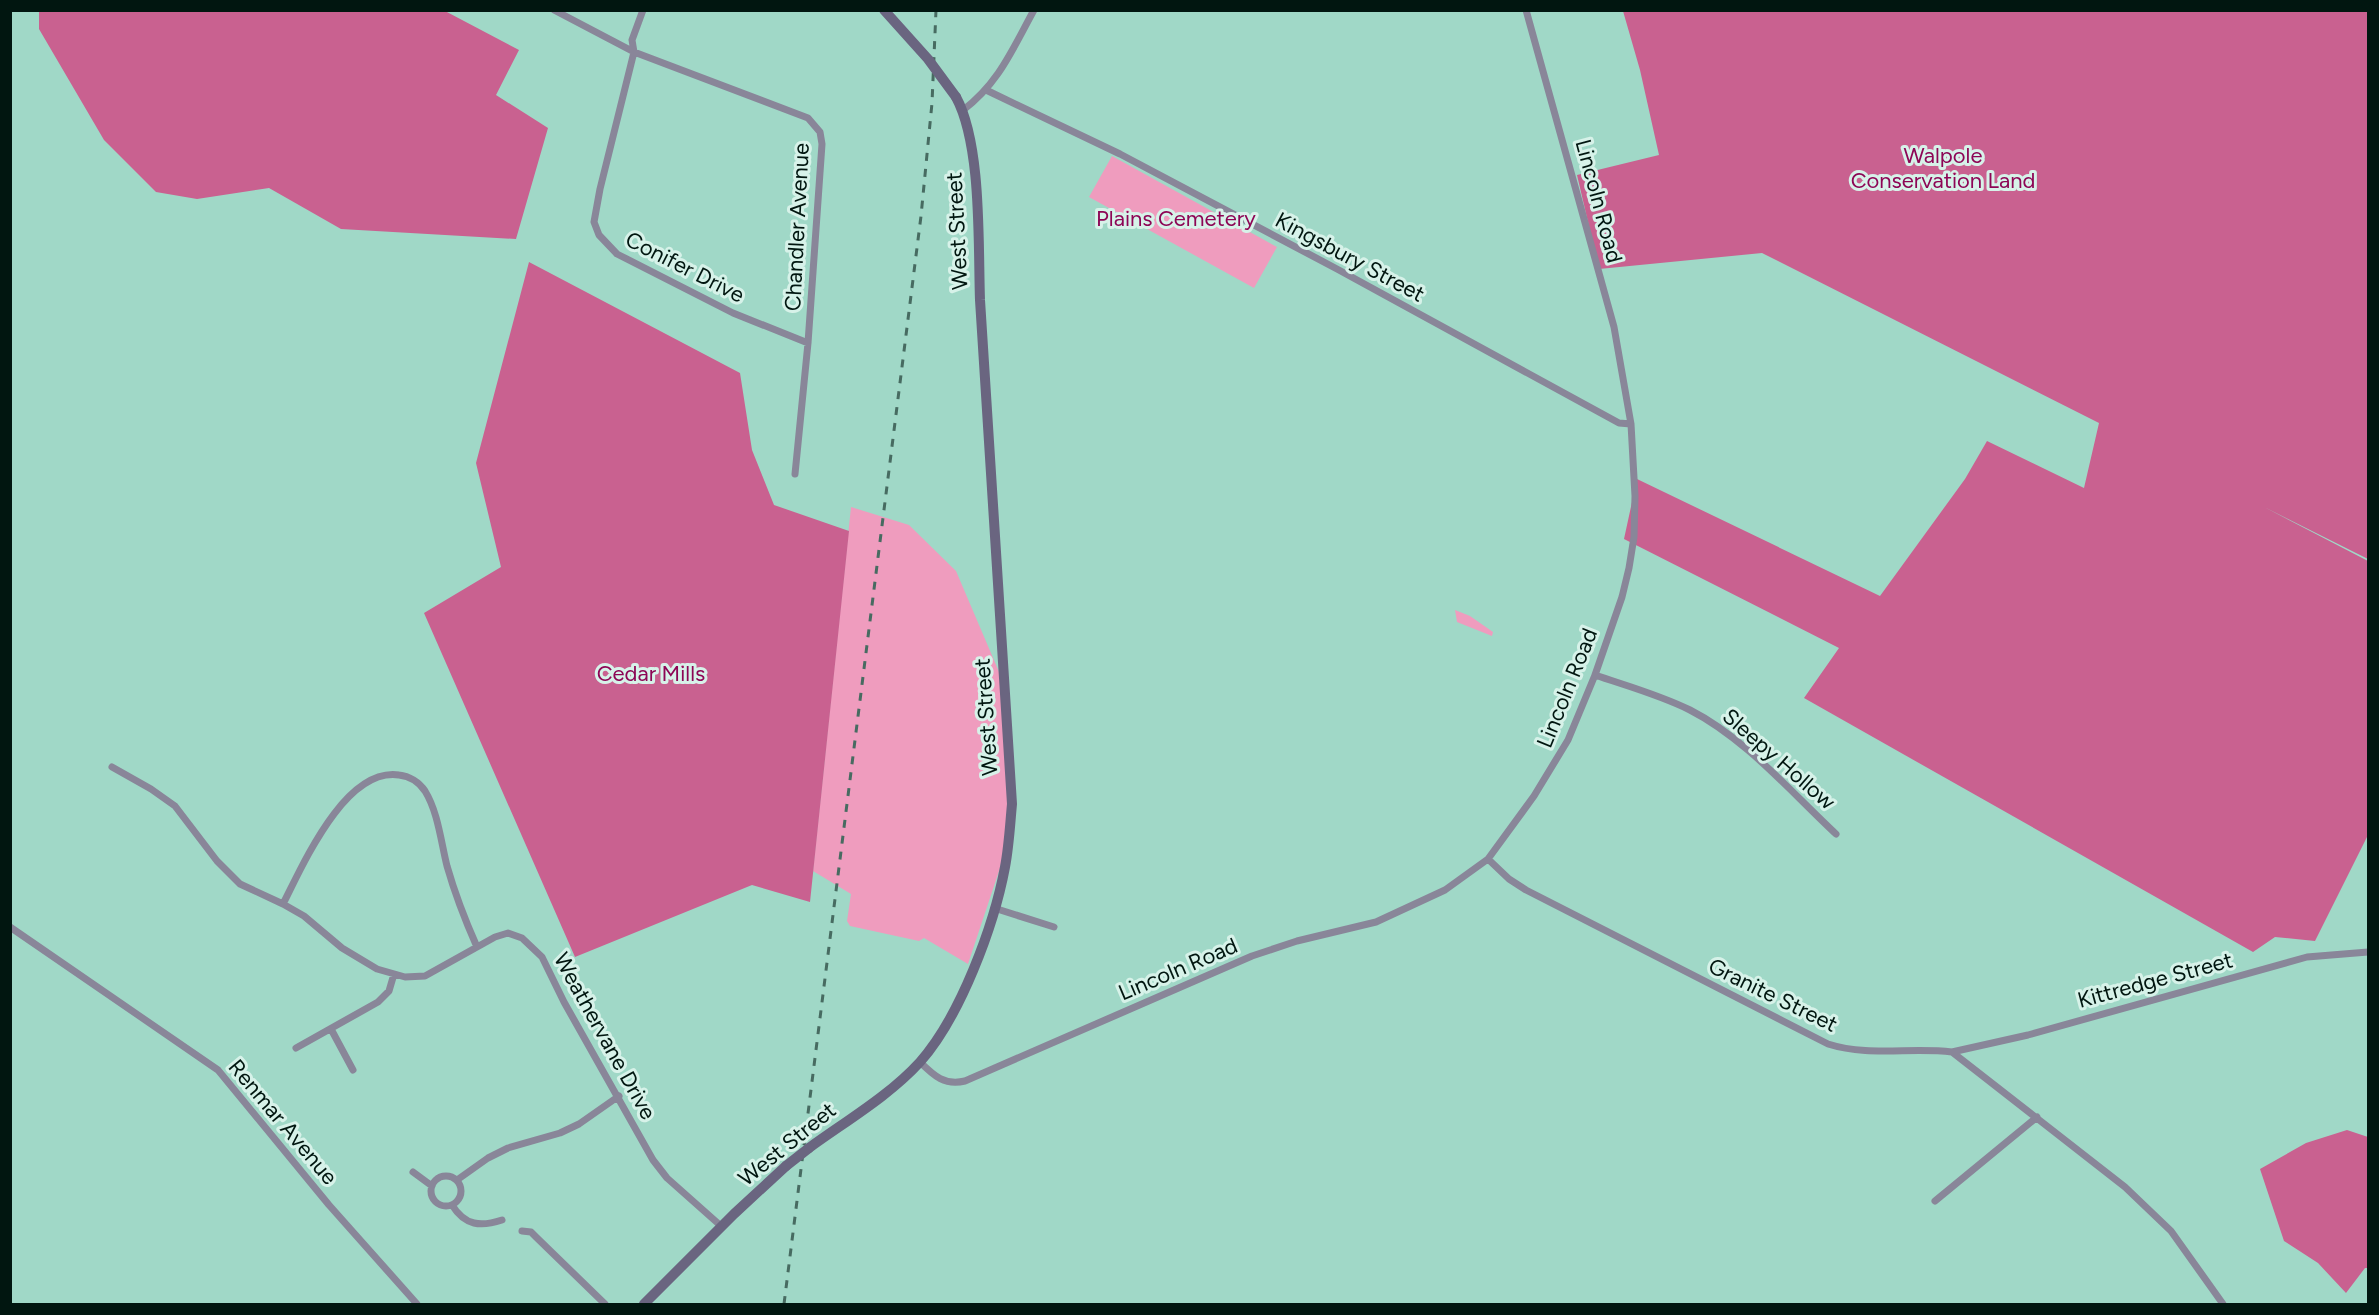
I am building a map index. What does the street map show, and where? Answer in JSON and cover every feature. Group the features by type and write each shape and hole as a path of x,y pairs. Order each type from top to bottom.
{"main road":[{"name":"West Street","path":"644,1305 722,1226 786,1166 877,1100 920,1062 949,1020 973,968 994,908 1006,863 1012,804 972,151 956,97 928,59 884,10"}],"street":[{"name":"Chandler Avenue","path":"554,10 634,52 808,118 820,132 822,144 808,343 795,474"},
{"name":"Conifer Drive","path":"643,10 632,40 634,52 600,189 594,222 599,235 617,254 733,313 808,343"},
{"path":"962,111 996,79 1035,10"},
{"name":"Lincoln Road","path":"920,1062 935,1077 945,1082 956,1083 972,1079 1252,956 1297,941 1376,922 1445,890 1488,860 1555,764 1568,740 1595,675 1622,597 1634,537 1635,496 1631,424 1614,327 1526,10"},
{"name":"Kingsbury Street","path":"986,90 1120,154 1618,423 1631,424"},
{"name":"Sleepy Hollow","path":"1595,675 1675,703 1712,723 1740,744 1836,834"},
{"name":"Weathervane Drive","path":"112,766 175,806 217,861 240,884 304,916 342,948 377,969 405,977 425,976 477,947 508,933 522,938 542,957 564,1002 653,1160 667,1178 722,1226"},
{"path":"283,904 328,820 346,799 372,780 390,774 405,776 425,791 433,810 463,917 477,947"},
{"name":"Granite Street","path":"1488,860 1509,879 1526,890 1828,1044 1862,1052 1933,1050 1952,1052"},
{"path":"994,908 1054,927"},
{"name":"Renmar Avenue","path":"10,927 218,1070 329,1205 417,1305"},
{"name":"Kittredge Street","path":"1952,1052 2028,1035 2307,957 2368,952"},
{"path":"296,1048 378,1002 388,991 394,974"},
{"path":"331,1029 353,1070"},
{"path":"1952,1052 2125,1187 2171,1231 2223,1305"},
{"path":"457,1180 488,1158 508,1148 560,1133 579,1124 619,1096"},
{"path":"1935,1201 2037,1118"},
{"path":"413,1172 432,1186"},
{"path":"452,1206 461,1194 460,1184 453,1177 443,1176 432,1186 431,1196 442,1206 452,1206 463,1219 481,1226 502,1220"},
{"path":"522,1231 531,1232 605,1305"}],"green space":[{"path":"39,11 445,11 519,50 496,95 548,128 516,239 341,229 269,188 197,199 156,192 104,140 39,29"},
{"name":"Walpole Conservation Land","path":"1623,11 2368,11 2368,559 2264,507 2368,561 2368,835 2315,941 2275,937 2253,952 1804,698 1839,648 1624,539 1637,479 1880,596 1965,479 1987,441 2084,488 2099,423 1762,253 1599,269 1577,175 1659,155 1640,70"},
{"name":"Plains Cemetery","path":"1112,156 1277,247 1254,288 1089,197"},
{"name":"Cedar Mills","path":"529,262 740,373 752,450 774,505 849,531 810,902 752,885 575,957 424,613 501,567 476,463"},
{"path":"851,507 909,525 956,571 1008,693 1013,808 1000,868 968,964 924,938 919,941 850,926 847,921 851,894 813,871"},
{"path":"1455,610 1470,616 1493,632 1492,636 1457,622"},
{"path":"2347,1130 2368,1137 2368,1268 2365,1268 2346,1293 2318,1263 2284,1241 2260,1169 2306,1143"}],"railway":[{"path":"784,1304 921,216 932,103 936,10"}]}
